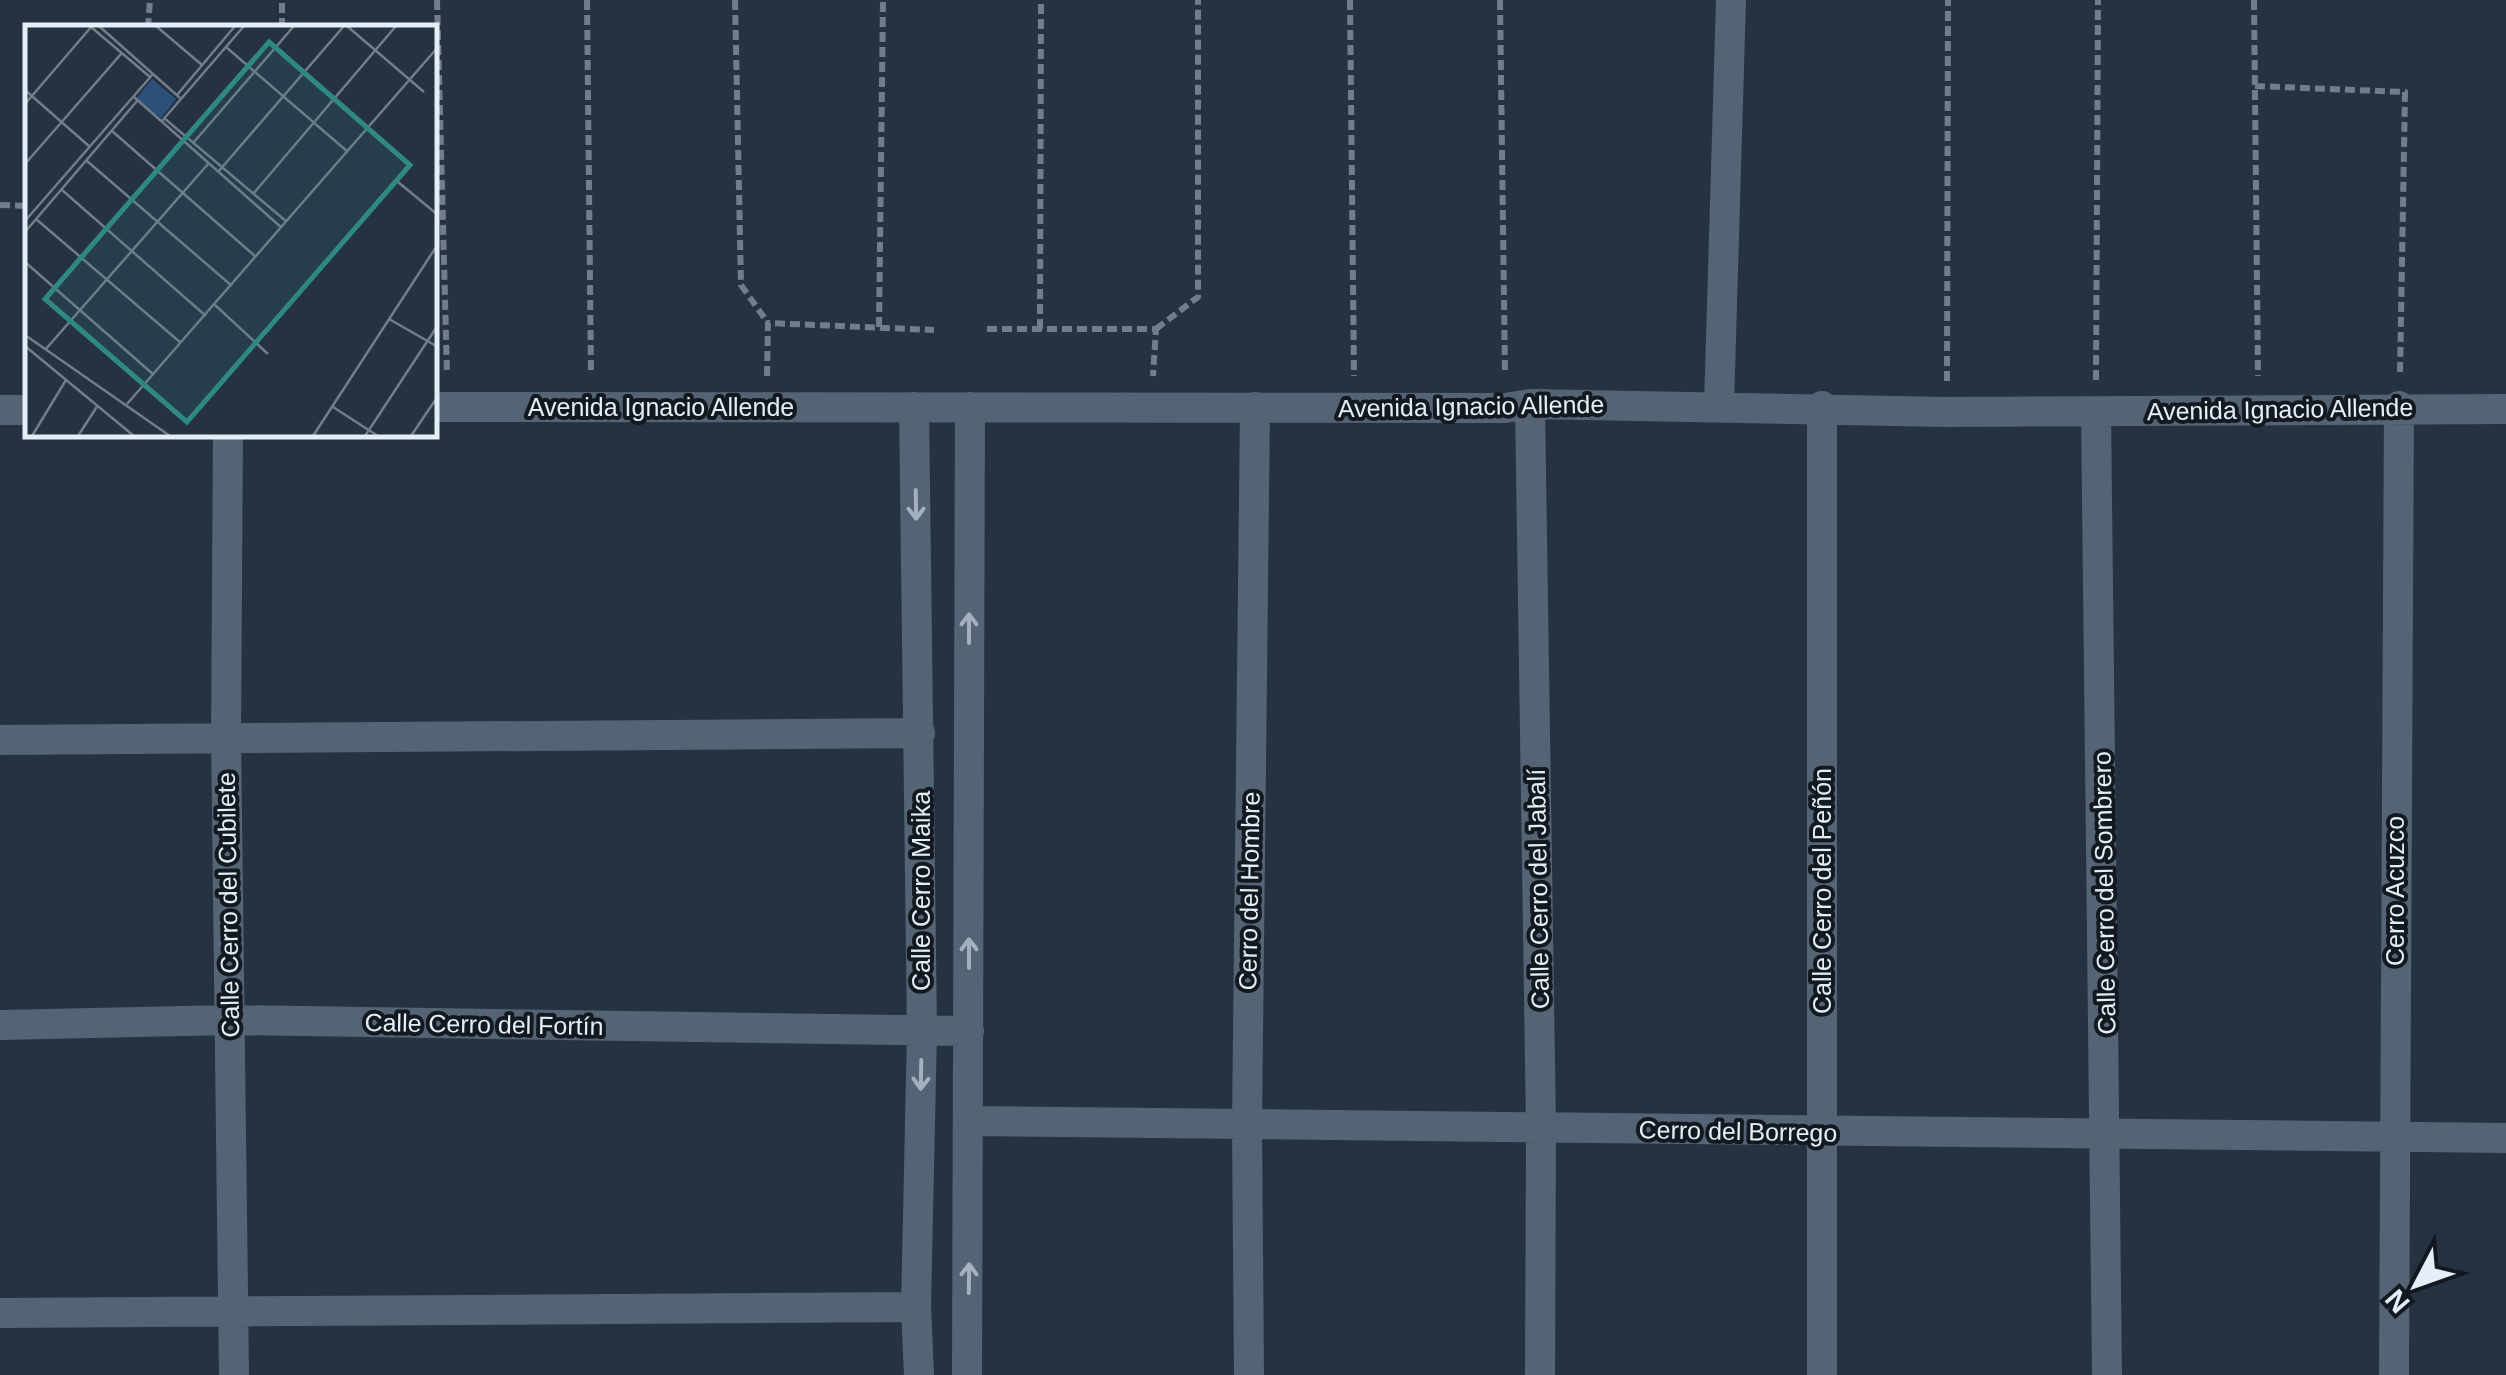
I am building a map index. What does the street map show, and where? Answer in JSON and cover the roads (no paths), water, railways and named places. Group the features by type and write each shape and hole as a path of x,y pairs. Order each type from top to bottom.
{"street":[{"path":"1719,406 1730,0"},
{"name":"Calle Cerro del Jabalí","path":"1518,406 1541,1128 1540,1375"},
{"name":"Avenida Ignacio Allende","path":"442,407 1822,406 1946,412 2258,412 2399,406 2506,409"},
{"name":"Calle Cerro del Peñón","path":"1822,406 1822,1375"},
{"name":"Cerro Acuzco","path":"2394,1375 2399,406"},
{"name":"Calle Cerro Maika","path":"914,407 922,1030 916,1307 920,1375"},
{"name":"Calle Cerro Maika","path":"967,1375 970,407"},
{"name":"Cerro del Hombre","path":"1249,1375 1247,1124 1255,408"},
{"name":"Calle Cerro del Sombrero","path":"2096,412 2107,1375"},
{"name":"Calle Cerro del Cubilete","path":"228,438 226,736 234,1375"},
{"path":"0,740 920,732"},
{"name":"Calle Cerro del Fortín","path":"0,1026 230,1020 969,1031"},
{"name":"Cerro del Borrego","path":"970,1121 2506,1138"},
{"path":"0,1313 916,1307"}]}
